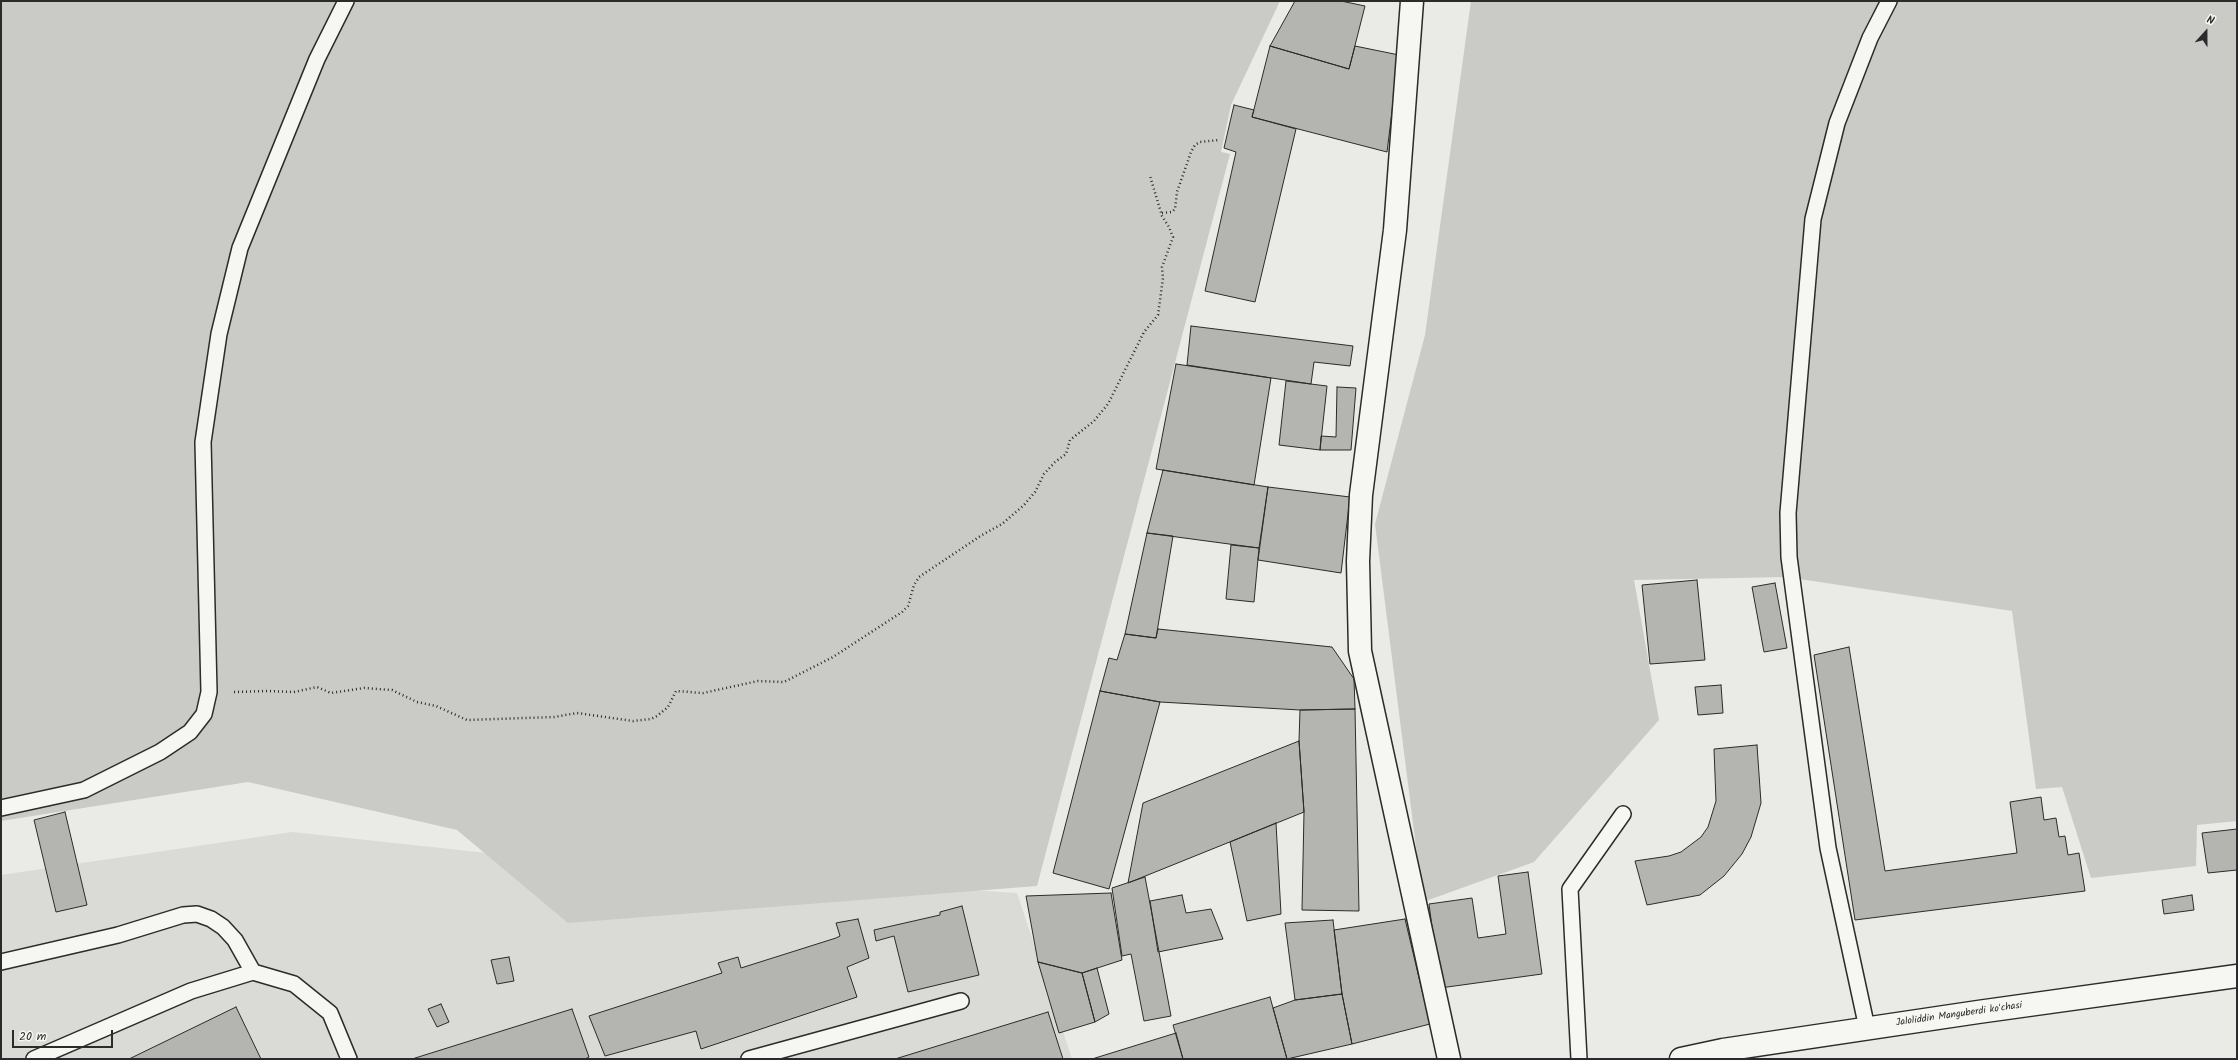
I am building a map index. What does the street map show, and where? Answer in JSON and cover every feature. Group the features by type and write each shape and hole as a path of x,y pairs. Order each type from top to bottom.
{"street":[{"path":"1412,1 1395,230 1361,495 1358,561 1360,652 1449,1059"},
{"name":"Jaloliddin Manguberdi koʻchasi","path":"1682,1059 1723,1050 1867,1028 2237,976"}],"lane":[{"path":"1,808 84,790 160,752 190,732 204,714 209,692 203,442 219,334 240,248 317,59 346,1"},
{"path":"1867,1028 1828,848 1789,557 1788,513 1813,219 1837,123 1870,38 1889,1"},
{"path":"1579,1059 1570,889 1623,814"},
{"path":"1,962 118,935 183,916 197,914 211,919 224,927 235,940 253,972"},
{"path":"34,1059 191,991 253,972 294,984 330,1013 349,1059"},
{"path":"749,1059 961,1002"}],"path":[{"path":"1162,213 1172,212 1175,209 1177,192 1191,152 1196,145 1200,142 1219,140"},
{"path":"209,692 294,692 317,687 331,693 364,688 392,690 417,702 436,706 467,720 554,717 577,713 633,721 651,719 657,716 668,707 676,691 703,693 758,681 784,682 833,657 902,612 908,606 919,577 982,534 1002,524 1024,505 1035,492 1044,474 1055,462 1066,454 1070,440 1094,421 1108,404 1144,332 1158,315 1163,278 1162,267 1173,237 1162,213 1150,176"}],"shaded area":[{"path":"1,1 1280,1 1231,105 1221,152 1230,154 1037,886 568,923 457,830 248,782 1,821"},
{"path":"1471,1 2237,1 2237,821 2197,825 2196,866 2091,878 2062,787 2036,789 2012,611 1786,577 1634,580 1659,720 1534,862 1423,902 1375,524 1425,335"},
{"path":"292,832 635,869 1017,893 1072,1059 1,1059 1,875"}],"building":[{"path":"1295,1 1341,1 1365,6 1349,69 1270,46"},
{"path":"1270,46 1349,69 1355,46 1399,55 1387,152 1252,117"},
{"path":"1234,105 1254,110 1252,117 1296,129 1255,302 1205,291 1236,152 1224,148"},
{"path":"1191,326 1353,346 1350,366 1314,362 1311,384 1187,365"},
{"path":"1176,364 1271,378 1254,485 1156,469"},
{"path":"1286,381 1327,386 1320,450 1279,445"},
{"path":"1337,387 1356,388 1351,450 1320,450 1321,436 1336,437"},
{"path":"1163,470 1268,487 1259,548 1147,533"},
{"path":"1268,487 1350,497 1341,573 1258,560"},
{"path":"1147,533 1173,536 1156,638 1125,634"},
{"path":"1231,545 1259,548 1254,602 1226,599"},
{"path":"1697,580 1705,660 1650,664 1642,585"},
{"path":"1775,583 1787,648 1764,652 1752,587"},
{"path":"1158,629 1332,647 1354,679 1355,709 1300,710 1160,702 1100,691 1109,658 1117,660 1125,634 1156,638"},
{"path":"1849,647 1885,871 2017,853 2010,802 2041,797 2044,820 2056,818 2059,837 2065,836 2068,855 2079,853 2085,891 1855,920 1814,655"},
{"path":"1721,685 1723,713 1698,715 1695,687"},
{"path":"1100,691 1160,702 1109,889 1053,873"},
{"path":"1355,709 1359,911 1302,910 1304,812 1299,741 1300,710"},
{"path":"1299,741 1304,812 1128,883 1143,803"},
{"path":"1757,745 1761,803 1751,837 1742,854 1724,876 1700,895 1647,905 1635,861 1669,856 1681,852 1701,837 1708,827 1716,801 1714,749"},
{"path":"65,812 87,905 56,912 34,820"},
{"path":"1276,823 1281,914 1247,921 1230,842"},
{"path":"2237,829 2237,870 2208,873 2202,833"},
{"path":"1528,872 1542,974 1440,988 1429,904 1472,898 1478,938 1506,934 1498,876"},
{"path":"1145,877 1171,1016 1144,1021 1131,954 1122,956 1112,888"},
{"path":"1111,893 1122,960 1082,973 1038,962 1026,896"},
{"path":"1182,895 1186,913 1211,909 1223,939 1158,952 1150,901"},
{"path":"2192,895 2194,910 2164,914 2162,900"},
{"path":"962,906 979,975 908,992 894,936 876,941 874,930 940,915 940,912"},
{"path":"858,919 869,958 847,967 857,997 701,1049 696,1031 605,1056 589,1016 722,973 718,963 738,957 741,968 836,938 840,936 836,923"},
{"path":"1405,919 1430,1024 1352,1044 1342,994 1334,930"},
{"path":"1333,920 1342,994 1295,1000 1285,923"},
{"path":"509,957 514,981 497,984 491,960"},
{"path":"1038,962 1082,973 1095,1022 1059,1033"},
{"path":"1097,968 1109,1014 1095,1022 1082,973"},
{"path":"1342,994 1352,1044 1287,1059 1273,1008 1295,1000"},
{"path":"1270,997 1287,1059 1183,1059 1173,1025"},
{"path":"441,1004 449,1022 437,1027 428,1009"},
{"path":"236,1007 261,1059 129,1059"},
{"path":"572,1009 589,1057 585,1059 412,1059"},
{"path":"1048,1012 1063,1059 895,1059"},
{"path":"1176,1033 1183,1059 1092,1059"}]}
